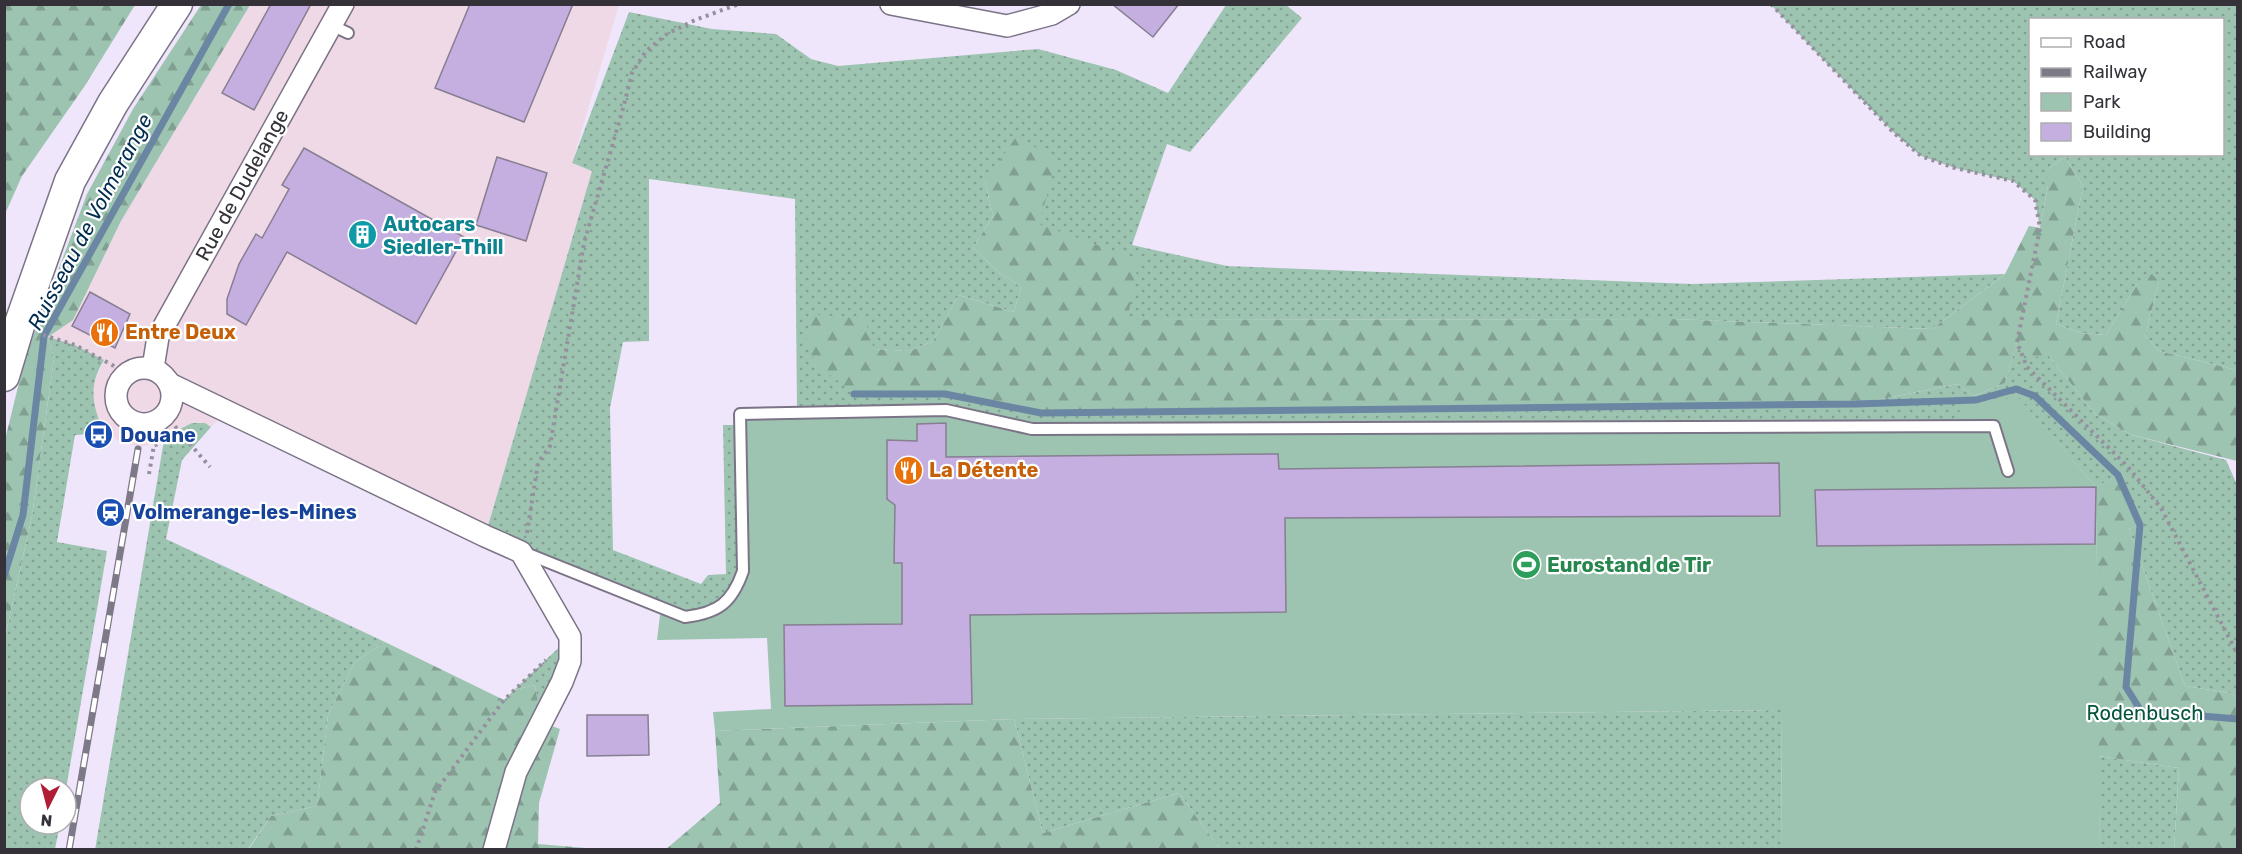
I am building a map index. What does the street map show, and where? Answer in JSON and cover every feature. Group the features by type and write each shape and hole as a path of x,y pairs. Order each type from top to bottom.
{"main road":[{"path":"4,376 19,326 70,181 113,103 177,4"}],"street":[{"name":"Rue de Dudelange","path":"153,369 158,337 340,29 343,4"},
{"path":"891,4 1007,26 1052,14 1069,4"},
{"path":"135,369 153,369 166,378 170,384 172,422 158,421 139,424 123,415 115,398 116,388 127,373 135,369"},
{"path":"170,384 521,552 570,637 570,661 562,682 516,772 494,849"}],"lane":[{"path":"521,552 685,617 705,615 724,604 737,589 743,571 740,414 946,411 1032,429 1994,426 2008,471"}],"path":[{"path":"521,552 538,463 550,446 584,243 632,73 646,51 668,34 695,20 739,4"},
{"path":"1771,4 1894,134 1921,156 1955,168 2013,181 2035,200 2040,228 2017,342 2027,367 2128,467 2161,508 2238,655"},
{"path":"48,337 75,345 127,373"},
{"path":"149,474 154,445 160,444 172,422 210,466"},
{"path":"416,849 435,792 504,700 570,637"}],"shaded area":[{"path":"250,5 619,5 572,163 592,171 485,536 226,411 211,427 205,423 178,430 160,444 138,447 117,440 101,425 94,406 93,386 104,360 75,345 48,337 73,319 121,221"}],"green space":[{"path":"5,4 135,5 84,87 22,176 5,214"},
{"path":"201,5 250,5 121,221 73,320 48,337 54,358 32,516 5,637 5,440 25,358 87,194 133,109"},
{"path":"1226,5 1286,5 1302,18 1190,152 1167,144 1132,245 1227,266 1692,284 2005,274 1932,329 1672,319 1126,320 1039,224 985,181 993,216 973,248 1000,273 1021,287 1014,312 959,295 933,341 910,351 874,349 854,394 945,394 1041,413 1856,404 1958,384 1974,396 2005,383 2017,342 2049,356 2095,414 2132,435 2226,460 2238,487 2237,698 2230,693 2185,686 2129,529 2139,525 2119,475 2096,487 2019,399 1960,426 1032,429 797,412 795,199 649,179 649,341 623,342 610,408 613,550 701,584 708,575 726,574 723,425 740,425 743,571 724,604 685,617 485,536 592,171 572,163 629,12 712,29 776,34 811,59 838,66 1038,49 1116,70 1168,93"},
{"path":"1771,5 2237,5 2237,370 2159,351 2145,336 2159,282 2137,284 2106,335 2081,333 2056,324 2083,186 2065,157 2048,169 2048,186 2040,228 2035,200 2013,181 1955,168 1921,156 1894,133"},
{"path":"1016,137 1057,159 1039,224 1139,260 1127,320 1672,319 1932,329 2005,274 2029,226 2040,228 2048,186 2048,169 2065,157 2083,186 2056,324 2081,333 2106,335 2137,284 2152,274 2159,282 2145,336 2159,351 2237,370 2237,461 2132,435 2095,414 2049,356 2035,357 2017,343 2005,383 1974,396 1958,384 1856,404 1041,413 945,394 854,394 814,362 806,340 811,314 865,319 874,349 910,351 933,341 959,295 1014,312 1021,287 1000,273 973,248 993,216 985,181"},
{"path":"48,337 75,345 104,360 94,384 95,408 101,425 93,434 75,435 57,542 107,551 68,776 18,776 18,836 58,836 55,849 5,850 5,637 32,516 54,358"},
{"path":"2019,398 2096,487 2100,849 1782,849 1781,710 1014,719 715,731 713,712 771,709 767,638 657,640 661,607 685,617 724,604 743,571 740,414 946,410 1032,429 1960,425 1959,400"},
{"path":"192,423 205,423 211,427 182,460 166,539 385,642 355,662 328,715 317,806 271,816 248,849 95,850 164,440"},
{"name":"Rodenbusch","path":"2118,475 2140,525 2129,529 2185,686 2230,693 2237,698 2237,849 2174,849 2179,768 2098,756 2096,487"},
{"path":"570,637 541,722 535,685 514,690"},
{"path":"385,642 504,700 514,690 535,685 541,722 560,729 539,803 538,844 598,849 248,850 271,816 317,806 328,715 355,662"},
{"path":"1781,710 1782,849 1220,849 1179,793 1043,833 1014,719"},
{"path":"1014,719 1043,833 1179,793 1220,849 665,850 720,803 715,731"},
{"path":"2098,756 2179,768 2174,849 2100,849"}],"building":[{"path":"271,4 311,4 254,110 222,93"},
{"path":"470,4 573,4 524,122 435,88"},
{"path":"1112,4 1179,4 1153,37"},
{"name":"Autocars Siedler-Thill","path":"304,148 464,237 416,324 287,252 246,325 227,314 227,299 239,264 256,234 262,238 289,189 282,185"},
{"path":"497,157 547,173 526,241 476,225"},
{"path":"90,292 130,314 115,348 72,326"},
{"path":"946,423 946,457 1278,454 1279,469 1779,463 1780,516 1285,518 1286,612 970,615 972,704 785,706 784,625 902,624 902,563 894,563 895,505 887,499 887,440 917,441 917,424"},
{"path":"2096,487 2095,544 1817,546 1815,490"},
{"path":"587,715 648,715 649,755 587,756"}],"waterway":[{"name":"Ruisseau de Volmerange","path":"4,576 23,515 44,336 229,4"},
{"path":"854,394 945,394 1041,413 1856,404 1976,400 2016,389 2035,396 2118,475 2140,525 2126,687 2141,711 2238,719"}],"railway":[{"path":"69,850 138,449"}],"place":[{"name":"Autocars Siedler-Thill","path":"362,235"},
{"name":"Entre Deux","path":"104,332"},
{"name":"Douane","path":"99,435"},
{"name":"La Détente","path":"908,470"},
{"name":"Volmerange-les-Mines","path":"111,512"},
{"name":"Eurostand de Tir","path":"1526,565"}]}
